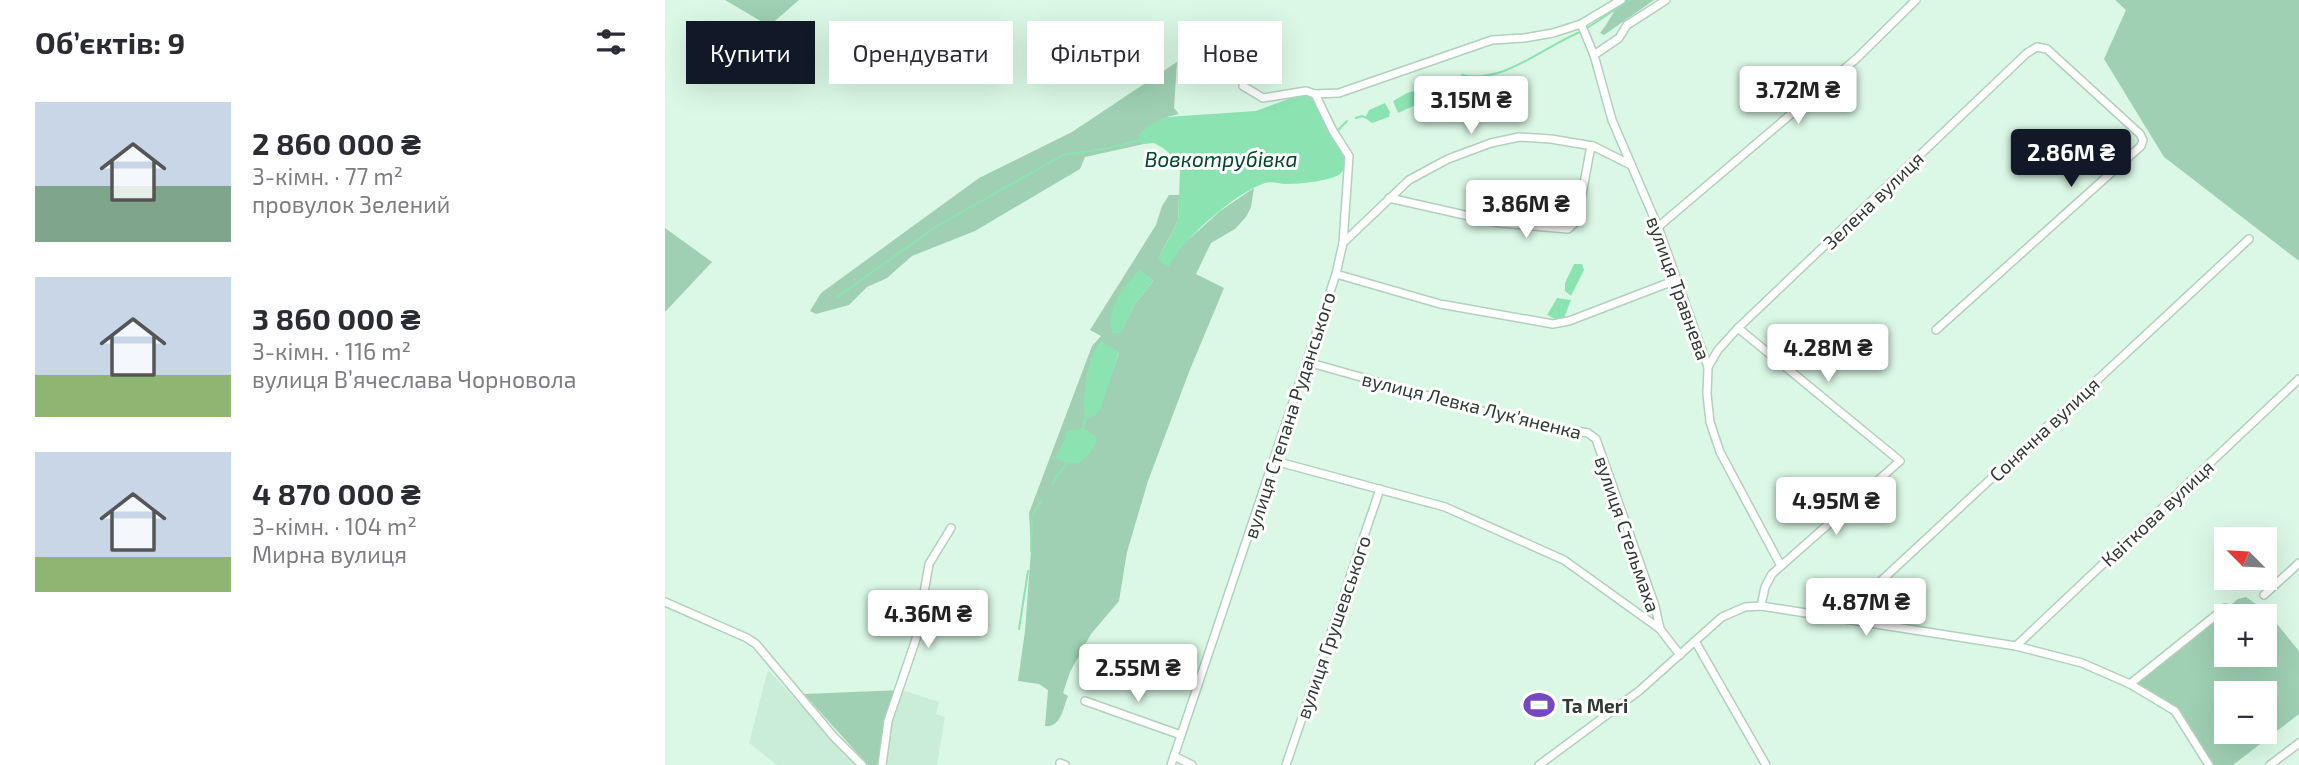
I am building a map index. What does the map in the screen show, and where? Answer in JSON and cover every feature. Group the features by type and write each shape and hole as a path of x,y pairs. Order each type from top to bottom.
{"street":[{"path":"1243,86 1263,98 1306,91 1315,94 1339,93 1492,40 1543,35 1581,24 1621,0"},
{"path":"1594,55 1619,38 1627,25 1666,0"},
{"path":"1658,227 1856,59 1916,0"},
{"name":"вулиця Травнева","path":"1581,24 1594,55 1612,121 1658,227 1708,367 1710,422 1720,452 1781,566"},
{"name":"Зелена вулиця","path":"1708,367 1718,350 1738,328 2027,53 2038,47 2047,49 2140,134 2143,140 2141,146 1936,330"},
{"name":"вулиця Степана Руданського","path":"1171,765 1275,461 1336,274 1343,243 1349,156 1315,94"},
{"path":"1343,243 1409,180 1448,159 1491,143 1519,137 1551,139 1593,146 1630,164"},
{"path":"1389,198 1500,223 1568,229 1577,221 1593,146"},
{"name":"Сонячна вулиця","path":"1840,620 2249,239"},
{"path":"1336,274 1440,304 1553,324 1569,321 1675,280"},
{"path":"1738,328 1900,461 1767,580 1761,606"},
{"name":"вулиця Левка Лук'яненка","path":"1307,362 1518,421 1575,429 1596,439"},
{"name":"Квіткова вулиця","path":"2016,646 2299,379"},
{"name":"вулиця Стельмаха","path":"1596,439 1655,606 1660,629"},
{"path":"1275,461 1445,507 1564,560 1660,629 1680,655"},
{"name":"вулиця Грушевського","path":"1286,765 1380,489"},
{"path":"882,765 888,721 916,639 929,564 951,528"},
{"path":"2264,595 2299,563"},
{"path":"665,602 756,644 834,737 862,765"},
{"path":"1539,765 1639,691 1728,613 1745,607 1761,606 2016,646 2098,668 2175,712 2209,765"},
{"path":"2130,684 2214,617"},
{"path":"1695,641 1766,765"},
{"path":"1085,701 1181,735"},
{"path":"2270,765 2299,743"},
{"path":"1174,756 1192,765"}],"shaded area":[{"path":"725,0 799,0 775,21 761,21"},
{"path":"1623,0 1654,0 1604,35 1600,33 1616,8"},
{"path":"2115,0 2299,0 2299,261 2164,157 2104,59 2126,10"},
{"path":"1177,62 1174,108 1179,114 1167,117 1139,140 1144,144 1085,157 1080,169 975,231 912,256 887,278 867,287 849,305 816,314 810,311 821,293 979,178 1072,132 1144,84 1164,84 1164,71"},
{"path":"1254,188 1251,207 1246,217 1235,229 1211,243 1196,274 1224,288 1148,481 1127,552 1119,601 1091,634 1070,672 1063,693 1068,696 1061,716 1055,724 1045,726 1048,690 1039,684 1018,681 1031,550 1029,513 1092,346 1101,336 1090,330 1156,225 1169,195 1179,195 1178,221 1159,257 1177,250 1220,211","holes":["1140,270 1153,281 1134,305 1121,332","1101,342 1119,353 1105,392"]},
{"path":"665,228 712,262 665,312"},
{"path":"2246,597 2256,604 2232,604"},
{"path":"2214,618 2214,667 2277,667 2277,624 2299,651 2299,714 2277,731 2277,681 2214,681 2214,744 2260,744 2233,765 2209,765 2179,716 2130,684"},
{"path":"768,670 858,765 777,765 749,743"},
{"path":"902,690 939,702 936,714 945,717 937,765 883,765 890,722"},
{"path":"902,690 890,722 883,765 868,765 804,694"}],"water":[{"path":"1418,90 1420,103 1398,113 1393,101"},
{"name":"Вовкотрубівка","path":"1302,94 1311,96 1314,100 1342,151 1342,172 1332,178 1316,181 1286,184 1268,182 1253,188 1225,206 1198,230 1169,266 1161,263 1159,257 1178,221 1180,170 1176,159 1163,148 1138,140 1140,133 1167,117 1256,111"},
{"path":"1385,103 1390,112 1389,117 1372,123 1365,118 1369,110"},
{"path":"1574,264 1582,264 1584,270 1571,296 1565,291 1565,283"},
{"path":"1140,269 1153,281 1134,305 1121,333 1113,333 1111,316 1117,298"},
{"path":"1557,298 1571,300 1564,318 1559,321 1547,315"},
{"path":"1101,341 1119,352 1101,408 1094,416 1085,418 1087,378 1092,357"},
{"path":"1083,428 1095,436 1097,442 1090,453 1079,463 1067,463 1055,458 1066,437 1066,431"}],"waterway":[{"path":"1587,28 1630,0"},
{"path":"1462,75 1477,77 1508,69 1580,32"},
{"path":"1421,98 1436,93 1440,86 1454,78"},
{"path":"1356,118 1367,118"},
{"path":"1338,130 1347,121"},
{"path":"837,297 937,226 1063,155 1140,140"},
{"path":"1083,429 1085,417"},
{"path":"1052,484 1067,463"},
{"path":"1031,551 1032,516 1042,500"},
{"path":"1019,629 1028,571"}],"place":[{"name":"Ta Meri","path":"1539,705"}]}
